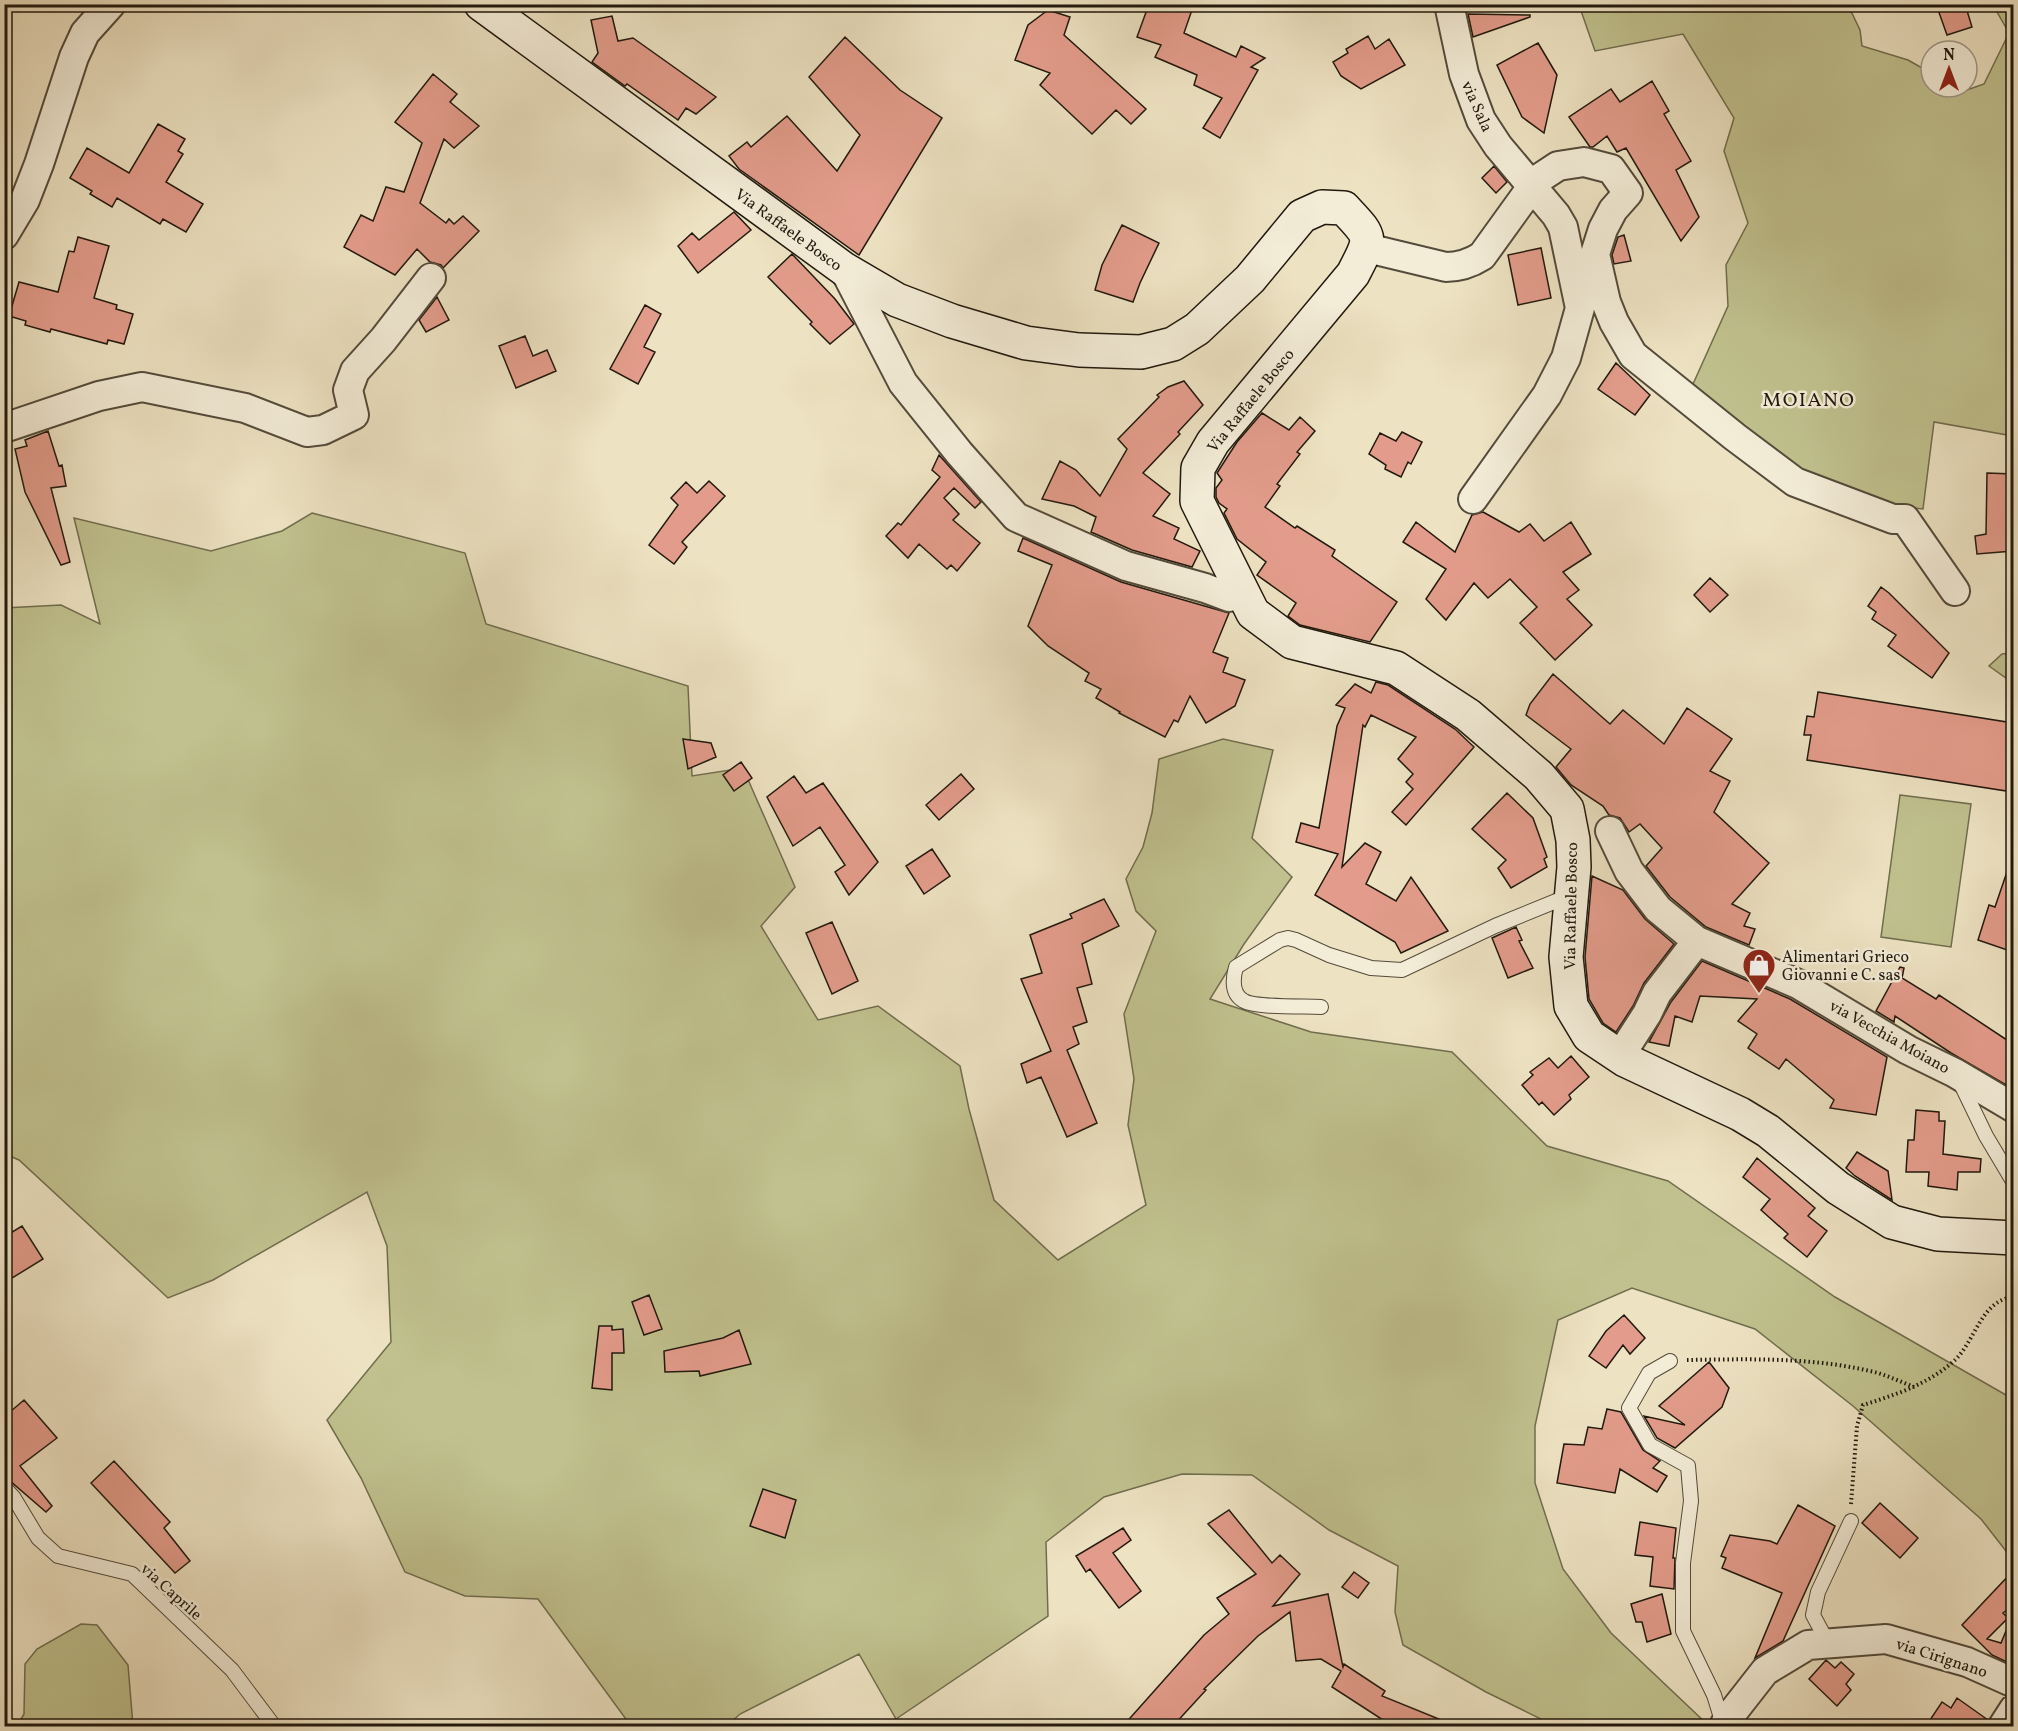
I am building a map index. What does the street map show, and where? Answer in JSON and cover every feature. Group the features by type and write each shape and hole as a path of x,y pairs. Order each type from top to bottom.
{"street":[{"path":"4,235 25,200 74,57 85,33 111,4"},
{"name":"Via Raffaele Bosco","path":"481,4 844,269 897,300 951,321 1026,343 1079,350 1140,352 1173,344 1197,329 1250,279 1302,216 1323,207 1344,208 1366,232 1367,248 1353,273 1213,442 1198,468 1197,501 1254,613 1292,642 1396,668 1468,715 1539,776 1567,809 1573,840 1574,867 1566,957 1571,1006 1589,1036 1620,1056 1768,1131 1839,1188 1892,1222 1938,1234 2010,1238"},
{"name":"via Sala","path":"1449,4 1464,74 1481,120 1498,146 1556,214 1563,227 1580,308 1566,358 1547,395 1473,499"},
{"path":"1367,248 1446,267 1472,262 1482,256 1526,195 1558,166 1584,162 1611,169 1628,193 1613,210 1603,229 1595,254 1606,302 1614,322 1633,355 1795,482 1893,519 1905,519 1955,591"},
{"path":"844,269 903,383 960,454 1016,517 1126,566 1229,597"},
{"path":"4,428 99,396 142,387 245,408 307,432 322,430 354,415 348,390 355,371 383,340 431,278"},
{"name":"via Vecchia Moiano","path":"1610,831 1629,871 1658,909 1697,941 1798,984 1908,1050 1955,1073 2013,1108"},
{"path":"1620,1056 1647,1014 1657,993 1697,941"},
{"name":"via Cirignano","path":"1724,1726 1765,1671 1808,1645 1886,1639 1967,1662 2013,1683"},
{"path":"2003,1726 2013,1709"}],"lane":[{"path":"1321,1007 1244,1001 1234,987 1236,967 1280,940 1288,938 1329,955 1371,968 1402,970 1495,926 1571,895"},
{"path":"1955,1073 1986,1136 2013,1183"},
{"path":"1670,1361 1649,1373 1629,1408 1650,1445 1688,1466 1691,1502 1683,1563 1683,1630 1714,1695 1724,1726"},
{"name":"via Caprile","path":"4,1487 14,1498 38,1538 58,1556 132,1574 232,1670 274,1726"},
{"path":"1828,1643 1813,1615 1818,1592 1851,1521"}],"path":[{"path":"1851,1521 1851,1490 1857,1426 1863,1405 1904,1392 1956,1359 1990,1307 2005,1298 2013,1297"},
{"path":"1670,1361 1746,1359 1819,1363 1879,1374 1914,1387"}],"green space":[{"path":"1579,5 1848,5 1860,30 1862,46 1908,60 1919,66 1919,99 1979,99 1979,86 1984,84 2009,33 1993,5 2013,5 2013,436 1934,422 1923,509 1828,499 1689,393 1728,306 1726,265 1748,223 1724,151 1734,118 1683,34 1595,51"},
{"path":"312,513 465,553 486,624 688,686 692,776 743,768 795,887 761,926 818,1020 878,1006 960,1066 969,1109 994,1200 1058,1260 1146,1205 1128,1125 1134,1079 1124,1014 1156,931 1136,911 1126,879 1143,847 1152,813 1159,759 1223,739 1273,750 1252,838 1292,877 1244,944 1210,999 1311,1032 1452,1052 1547,1146 1668,1181 1835,1297 2013,1399 2013,1560 1981,1519 1853,1406 1755,1329 1632,1288 1558,1320 1535,1426 1535,1483 1563,1569 1611,1633 1709,1726 1555,1726 1486,1692 1403,1645 1395,1612 1398,1566 1329,1530 1252,1475 1182,1474 1104,1497 1046,1542 1048,1616 896,1719 859,1654 740,1714 727,1726 631,1726 538,1599 465,1596 405,1572 361,1478 327,1420 391,1342 387,1246 367,1192 213,1280 168,1298 19,1160 5,1154 4,608 61,605 100,624 74,518 211,551 282,531"},
{"path":"2014,653 2013,683 1989,666 2002,654"},
{"path":"1900,795 1971,804 1951,947 1881,937"},
{"path":"81,1624 97,1625 128,1665 133,1726 17,1726 24,1714 25,1664 37,1649"}],"building":[{"path":"1149,4 1194,4 1184,33 1236,57 1241,46 1265,58 1251,67 1258,70 1220,138 1203,128 1222,98 1194,85 1197,75 1155,57 1161,45 1137,37"},
{"path":"1936,4 1965,4 1972,27 1947,35"},
{"path":"1048,10 1070,17 1064,35 1146,109 1131,124 1116,110 1092,134 1040,85 1050,73 1015,60 1028,25"},
{"path":"1468,14 1530,15 1530,17 1473,37"},
{"path":"612,16 618,41 633,38 716,97 696,114 686,108 678,120 592,62 598,53 591,20"},
{"path":"1368,36 1375,49 1389,39 1405,65 1361,89 1341,76 1333,62 1348,53 1346,49"},
{"path":"845,37 900,90 942,118 859,255 739,169 729,156 747,142 751,147 787,116 837,171 860,135 809,77"},
{"path":"1538,43 1557,75 1544,133 1522,117 1497,65"},
{"path":"433,74 457,94 450,102 479,126 454,148 444,139 420,203 446,223 449,219 454,224 463,216 479,231 443,268 441,265 430,262 417,249 395,275 344,247 361,215 373,221 386,187 404,192 422,143 395,122"},
{"path":"1652,81 1669,111 1664,114 1691,161 1676,170 1699,217 1681,241 1626,148 1617,152 1607,136 1590,147 1569,117 1611,89 1620,102"},
{"path":"158,124 185,139 178,151 183,154 166,182 203,204 186,232 163,219 160,224 117,198 112,207 90,194 92,191 70,178 87,148 129,173"},
{"path":"1494,166 1507,182 1496,193 1482,178"},
{"path":"734,212 751,230 698,273 678,246 692,233 699,240"},
{"path":"1122,225 1159,243 1133,302 1095,290 1102,265"},
{"path":"1624,235 1631,261 1614,264 1612,255 1618,237"},
{"path":"78,237 109,246 94,298 117,305 116,309 133,314 124,344 108,340 107,344 51,329 50,332 25,325 26,321 9,316 19,282 58,292 69,251 74,252"},
{"path":"1541,248 1551,298 1518,305 1508,255"},
{"path":"792,254 835,299 854,324 830,344 768,277"},
{"path":"437,297 449,320 426,332 419,320"},
{"path":"645,305 661,314 644,347 655,352 638,384 610,369"},
{"path":"525,336 533,356 547,350 556,371 516,388 499,346"},
{"path":"1616,363 1650,395 1635,415 1598,389"},
{"path":"1184,381 1203,405 1178,432 1180,434 1143,473 1170,494 1153,516 1179,528 1174,539 1200,551 1192,567 1132,550 1091,532 1096,517 1074,506 1042,499 1060,461 1076,470 1100,496 1127,449 1118,439 1159,397 1157,395 1168,387"},
{"path":"1262,413 1289,430 1300,417 1315,431 1297,452 1300,454 1277,484 1280,486 1265,507 1295,528 1297,526 1335,550 1332,556 1397,602 1370,642 1300,625 1288,616 1296,603 1257,575 1266,562 1237,539 1224,513 1227,509 1219,503 1216,497 1216,488 1222,480 1217,473 1237,442"},
{"path":"48,431 59,466 62,465 66,486 51,488 70,562 61,565 25,492 15,449 27,446 25,440"},
{"path":"1402,432 1422,442 1411,464 1408,462 1401,477 1385,469 1386,465 1369,454 1380,433 1396,441"},
{"path":"939,455 981,502 975,508 954,488 944,498 959,514 953,520 980,543 957,571 951,565 947,569 919,544 908,558 886,536 898,523 901,525 940,477 932,470"},
{"path":"1987,473 2013,474 2013,551 1977,554 1975,536 1986,534"},
{"path":"709,481 725,496 682,542 687,547 674,564 649,545 678,505 671,498 686,482 697,493"},
{"path":"1483,512 1519,532 1530,524 1544,541 1571,522 1591,554 1563,572 1579,590 1567,599 1592,625 1555,660 1520,623 1537,607 1510,579 1488,598 1474,583 1446,620 1426,599 1446,569 1403,542 1416,522 1455,552 1472,515"},
{"path":"1023,538 1121,582 1229,613 1213,652 1228,658 1223,672 1245,680 1235,706 1206,723 1190,696 1178,722 1174,720 1165,737 1096,698 1101,689 1085,681 1089,673 1048,646 1028,626 1052,565 1018,551"},
{"path":"1710,578 1728,595 1710,612 1694,595"},
{"path":"1881,587 1949,653 1932,678 1888,646 1896,635 1872,619 1876,612 1868,606"},
{"path":"1553,674 1610,724 1623,710 1664,744 1687,708 1732,739 1710,771 1730,781 1714,812 1769,863 1732,904 1750,913 1744,926 1755,929 1749,945 1706,927 1670,897 1646,866 1662,848 1640,824 1629,832 1620,818 1609,815 1603,806 1571,785 1556,767 1571,749 1526,715 1530,704"},
{"path":"1376,682 1388,685 1455,729 1474,747 1406,825 1392,812 1413,789 1406,782 1413,774 1398,759 1416,737 1371,715 1365,727 1363,725 1342,867 1365,843 1381,852 1366,884 1396,901 1411,877 1448,931 1401,953 1395,942 1315,895 1338,854 1296,842 1301,823 1319,828 1337,726 1345,708 1336,705 1355,684 1371,693"},
{"path":"1818,692 2013,723 2013,792 1807,760 1811,735 1804,735 1807,716 1814,717"},
{"path":"683,739 711,743 716,757 688,769"},
{"path":"741,762 752,778 734,791 723,775"},
{"path":"961,774 974,789 939,820 926,805"},
{"path":"794,776 806,793 823,783 878,862 849,895 835,872 845,865 820,827 793,846 767,797"},
{"path":"1507,793 1533,818 1547,857 1544,859 1547,867 1511,888 1498,868 1506,860 1472,829"},
{"path":"932,849 950,876 924,894 906,866"},
{"path":"2010,863 2013,864 2013,952 1978,940 1989,905 1995,907"},
{"path":"1592,876 1623,890 1645,919 1674,944 1644,983 1633,1006 1616,1032 1603,1023 1589,999 1585,957"},
{"path":"1104,899 1119,926 1082,944 1092,984 1077,988 1087,1022 1073,1027 1079,1044 1067,1050 1097,1123 1067,1137 1041,1077 1027,1083 1021,1064 1051,1051 1021,979 1042,973 1030,935 1072,918 1070,914"},
{"path":"832,922 858,981 832,994 806,933"},
{"path":"1516,927 1522,940 1519,941 1533,968 1508,978 1492,938"},
{"path":"1702,961 1790,999 1887,1057 1876,1115 1830,1108 1834,1100 1786,1059 1779,1069 1748,1048 1757,1034 1738,1021 1757,999 1700,996 1692,1022 1675,1016 1669,1046 1649,1042 1671,1002"},
{"path":"1900,967 1904,968 1902,978 1936,999 1939,995 2013,1044 2013,1089 1951,1053 1895,1016 1894,1022 1876,1011"},
{"path":"1571,1056 1589,1077 1569,1095 1571,1099 1554,1115 1542,1102 1539,1105 1522,1085 1533,1075 1530,1072 1549,1058 1558,1068"},
{"path":"1916,1110 1939,1112 1939,1121 1945,1121 1943,1154 1981,1159 1980,1172 1958,1172 1957,1190 1928,1186 1929,1172 1906,1172 1908,1140 1914,1140"},
{"path":"1857,1152 1888,1171 1892,1200 1846,1168"},
{"path":"1757,1158 1815,1208 1808,1216 1827,1231 1807,1257 1784,1238 1788,1234 1761,1210 1770,1199 1743,1177"},
{"path":"22,1226 43,1259 4,1283 4,1237"},
{"path":"649,1295 662,1329 644,1335 632,1302"},
{"path":"1624,1315 1645,1338 1630,1354 1623,1345 1606,1368 1589,1356 1606,1331"},
{"path":"599,1326 612,1326 612,1330 623,1329 624,1353 612,1353 612,1390 592,1388"},
{"path":"739,1330 751,1364 700,1376 699,1371 665,1372 664,1351 723,1338"},
{"path":"1709,1362 1729,1388 1722,1407 1675,1448 1657,1438 1644,1416 1685,1425 1659,1406"},
{"path":"24,1400 57,1438 20,1466 52,1506 46,1512 4,1478 4,1417"},
{"path":"1607,1409 1621,1412 1643,1450 1660,1461 1653,1468 1667,1476 1657,1492 1620,1469 1615,1493 1557,1483 1564,1444 1584,1445 1588,1427 1602,1429"},
{"path":"114,1461 170,1522 164,1528 190,1561 175,1573 91,1483"},
{"path":"763,1489 796,1500 785,1538 750,1526"},
{"path":"1880,1503 1918,1538 1900,1558 1862,1523"},
{"path":"1798,1505 1835,1526 1783,1641 1755,1658 1782,1593 1722,1568 1726,1558 1721,1556 1730,1535 1777,1544"},
{"path":"1229,1510 1272,1563 1280,1555 1300,1574 1273,1606 1328,1594 1343,1667 1344,1664 1385,1691 1382,1696 1456,1726 1397,1726 1383,1720 1332,1687 1341,1671 1321,1659 1296,1661 1290,1612 1258,1636 1204,1689 1206,1690 1173,1726 1123,1726 1204,1635 1229,1614 1217,1598 1256,1574 1208,1524"},
{"path":"1640,1522 1676,1528 1673,1558 1675,1558 1674,1589 1650,1586 1653,1557 1635,1555"},
{"path":"1123,1528 1131,1540 1113,1553 1141,1591 1119,1608 1090,1569 1086,1572 1076,1556"},
{"path":"2013,1571 2013,1605 2003,1613 2008,1618 1987,1639 2001,1643 2013,1614 2013,1665 1992,1655 1962,1625"},
{"path":"1354,1572 1369,1583 1358,1598 1342,1587"},
{"path":"1662,1594 1671,1634 1647,1642 1642,1622 1636,1622 1631,1604"},
{"path":"1826,1660 1835,1668 1841,1662 1854,1674 1846,1684 1851,1690 1837,1706 1809,1679"},
{"path":"1957,1698 1988,1720 1987,1726 1926,1726 1942,1702 1951,1708"}],"place":[{"name":"Alimentari Grieco Giovanni e C. sas","path":"1759,994"}],"district":[{"name":"MOIANO","path":"1809,399"}]}
